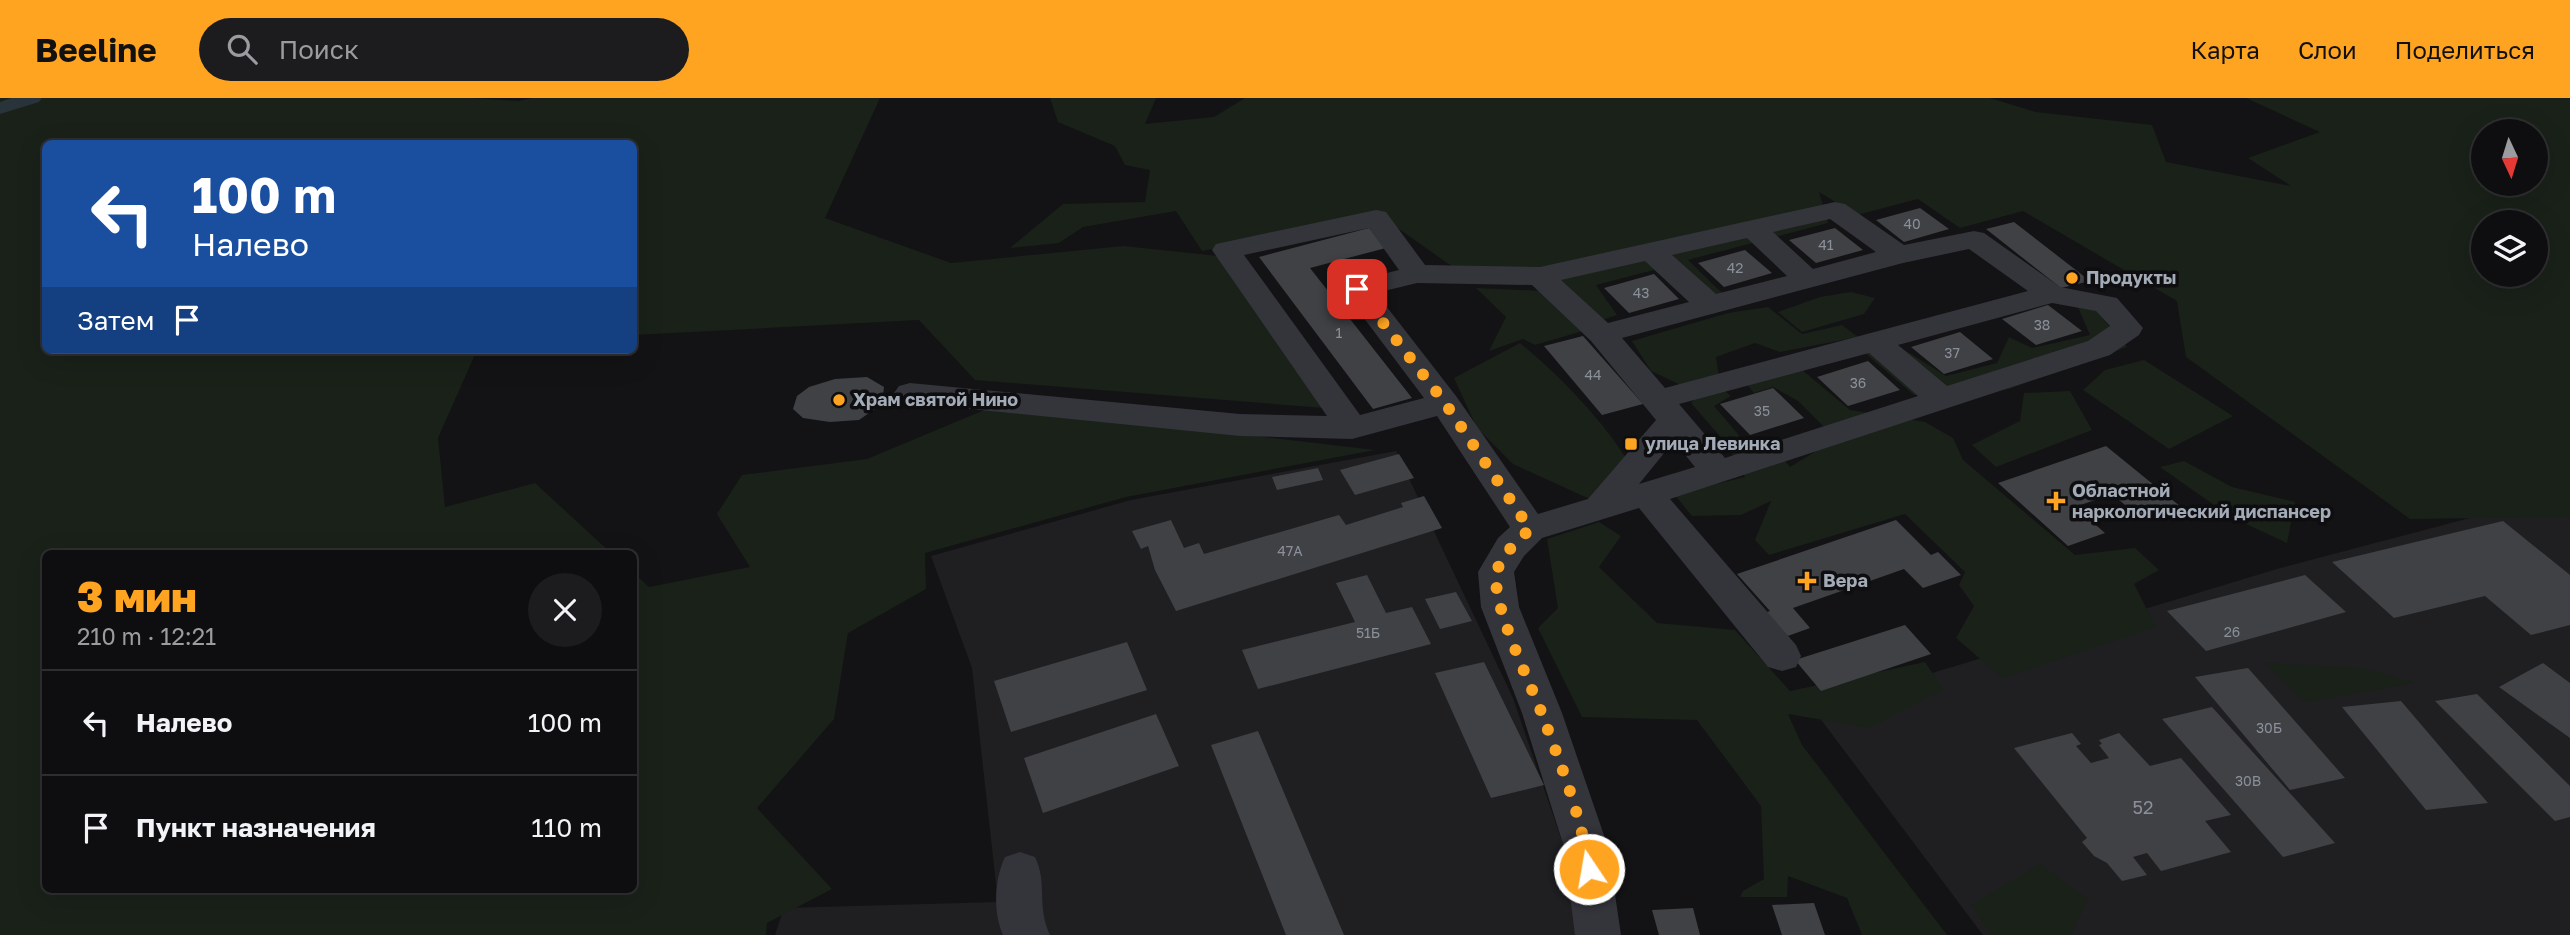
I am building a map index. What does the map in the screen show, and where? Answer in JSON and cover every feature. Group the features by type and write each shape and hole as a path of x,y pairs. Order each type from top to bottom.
{"street":[{"path":"1530,529 1445,403 1357,289 1417,274 1540,276 1835,209 1899,255"},
{"path":"1352,428 1226,250 1376,218 1417,274"},
{"path":"1752,228 1807,279"},
{"path":"1602,334 1899,255 1974,239 2051,294"},
{"path":"1651,251 1710,305"},
{"path":"1540,276 1602,334 1718,472"},
{"path":"1598,935 1586,846 1542,713 1500,607 1496,572 1511,547 1530,529 1600,508 1718,472 2099,348 2128,328 2106,304 2051,294 1874,341 1665,410 1600,508"},
{"path":"1874,341 1942,399"},
{"path":"910,393 1240,425 1352,428 1445,403"},
{"path":"1646,494 1782,656"},
{"path":"1020,871 1018,921 1027,935"}],"shaded area":[{"path":"0,98 472,98 519,101 532,98 880,98 825,218 951,263 1123,246 1218,256 1324,408 975,380 919,320 637,335 637,140 42,140 42,354 475,354 438,438 445,507 535,483 608,550 42,550 42,893 637,893 637,576 649,587 750,567 717,514 742,475 867,459 994,406 1375,450 1126,497 925,553 926,589 848,633 834,719 757,808 832,889 767,923 766,935 0,935"},
{"path":"1050,98 1156,98 1145,124 1214,117 1245,98 1990,98 2036,112 2152,125 2166,162 2291,186 2248,158 2320,132 2246,98 2570,98 2570,517 2410,519 2186,357 2177,301 2023,211 1960,228 1918,199 1857,215 1819,192 1828,223 1688,260 1722,293 1699,299 1654,270 1596,285 1617,315 1602,320 1539,269 1453,267 1379,215 1202,251 1176,211 1083,227 1059,243 1010,248 1063,204 1145,202 1150,170 1125,165 1115,146 1058,122"},
{"path":"1476,288 1545,291 1583,331 1535,345 1523,339 1489,351 1506,317"},
{"path":"1851,292 1875,298 1864,314 1802,332 1778,312 1820,297"},
{"path":"2077,305 2092,306 2127,347 2009,389 1968,396 1914,395 1864,352 1900,347 1946,376 1997,363 2009,337 2032,348 2090,335"},
{"path":"1768,307 1802,334 1842,325 1858,337 1780,352 1755,343 1716,357 1719,377 1685,387 1651,371 1632,341 1728,313"},
{"path":"1520,343 1579,399 1629,463 1594,501 1513,464 1477,428 1454,378"},
{"path":"2144,360 2233,416 2169,449 2083,390 2105,370"},
{"path":"1801,369 1850,410 1925,422 1953,438 1963,460 2075,555 2135,548 2159,570 2134,584 2156,627 2002,678 1956,638 1974,606 1959,585 1965,572 1905,514 1769,555 1755,540 1771,501 1741,515 1692,516 1674,494 1745,477 1725,442 1691,403 1700,393 1720,387 1731,396 1714,406 1743,440 1768,440 1790,467 1836,439 1798,401 1773,387 1754,393 1746,383"},
{"path":"2070,391 2092,430 1996,467 1972,445 2020,421 2024,393"},
{"path":"1396,451 1513,698 1566,853 1578,935 775,935 784,908 998,902 972,668 931,556 1131,500"},
{"path":"2184,461 2232,487 2295,502 2287,543 2231,517 2160,467"},
{"path":"2504,509 2570,511 2570,935 1983,935 1813,709 2277,569"},
{"path":"1599,522 1621,536 1599,567 1657,623 1735,630 1790,691 1925,662 1943,689 1870,728 1788,714 1802,745 1947,935 1862,935 1847,898 1788,876 1787,897 1740,897 1743,891 1764,879 1761,806 1697,720 1582,717 1538,628 1558,608 1547,539"},
{"path":"2265,663 2364,668 2415,683 2305,702"},
{"path":"2040,864 2088,899 2071,935 1991,935 1971,905"}],"building":[{"path":"1920,208 1949,229 1904,242 1876,220"},
{"path":"2014,222 2090,281 2061,288 1986,229"},
{"path":"1369,228 1386,248 1310,268 1412,398 1373,409 1259,257"},
{"path":"1835,228 1863,250 1816,263 1789,240"},
{"path":"1745,250 1772,273 1724,287 1698,263"},
{"path":"1654,274 1679,299 1629,313 1604,288"},
{"path":"2048,305 2082,331 2036,345 2002,319"},
{"path":"1960,332 1993,359 1944,374 1911,347"},
{"path":"1583,336 1643,404 1602,415 1544,346"},
{"path":"1868,361 1900,390 1848,406 1817,377"},
{"name":"Храм святой Нино","path":"867,377 884,387 882,404 859,420 830,422 803,418 793,409 797,396 809,387 835,379"},
{"path":"1773,388 1804,418 1750,435 1720,404"},
{"name":"Областной наркологический диспансер","path":"2106,446 2181,507 2143,520 2112,494 2075,507 2105,533 2068,546 1998,483"},
{"path":"1399,454 1414,478 1355,495 1340,470"},
{"path":"1318,468 1323,480 1277,490 1272,477"},
{"path":"1424,496 1442,528 1176,611 1155,570 1148,546 1141,549 1132,531 1171,520 1184,548 1199,543 1204,554 1339,515 1346,525 1403,507 1401,503"},
{"name":"Вера","path":"1896,520 1931,555 1938,552 1961,575 1923,588 1904,569 1793,608 1810,628 1785,637 1764,613 1770,611 1737,574"},
{"path":"2503,521 2570,575 2570,625 2531,635 2485,596 2394,618 2332,562"},
{"path":"1367,575 1386,613 1412,607 1431,644 1258,689 1242,650 1355,622 1336,583"},
{"path":"2305,575 2346,612 2206,651 2167,611"},
{"path":"1456,592 1472,621 1440,629 1425,599"},
{"path":"1905,625 1931,654 1821,691 1795,660"},
{"path":"1127,642 1147,690 1011,732 994,681"},
{"path":"1484,662 1544,785 1491,798 1435,673"},
{"path":"2543,663 2570,683 2570,738 2499,687"},
{"path":"2248,668 2345,778 2290,790 2195,677"},
{"path":"2477,694 2570,786 2570,817 2555,821 2435,701"},
{"path":"2401,701 2488,803 2426,810 2342,707"},
{"path":"2212,707 2335,843 2283,857 2162,719"},
{"path":"1156,714 1179,766 1043,813 1024,758"},
{"path":"1258,731 1344,935 1286,935 1211,745"},
{"path":"2072,733 2081,744 2076,746 2091,763 2109,758 2099,745 2102,744 2099,740 2119,733 2150,766 2181,758 2231,815 2205,821 2231,852 2161,871 2147,853 2133,857 2147,875 2122,881 2107,863 2094,856 2082,842 2087,838 2014,748"},
{"path":"1814,903 1825,935 1782,935 1772,905"},
{"path":"1693,908 1700,935 1659,935 1652,910"}],"waterway":[{"path":"0,108 32,98"}],"place":[{"name":"Продукты","path":"2072,278"},
{"name":"Храм святой Нино","path":"839,400"},
{"name":"улица Левинка","path":"1631,444"},
{"name":"Областной наркологический диспансер","path":"2056,501"},
{"name":"Вера","path":"1807,581"}],"route":[{"path":"1357,289 1445,403 1530,529 1511,547 1496,572 1500,607 1542,713 1586,846 1589,869"}]}
